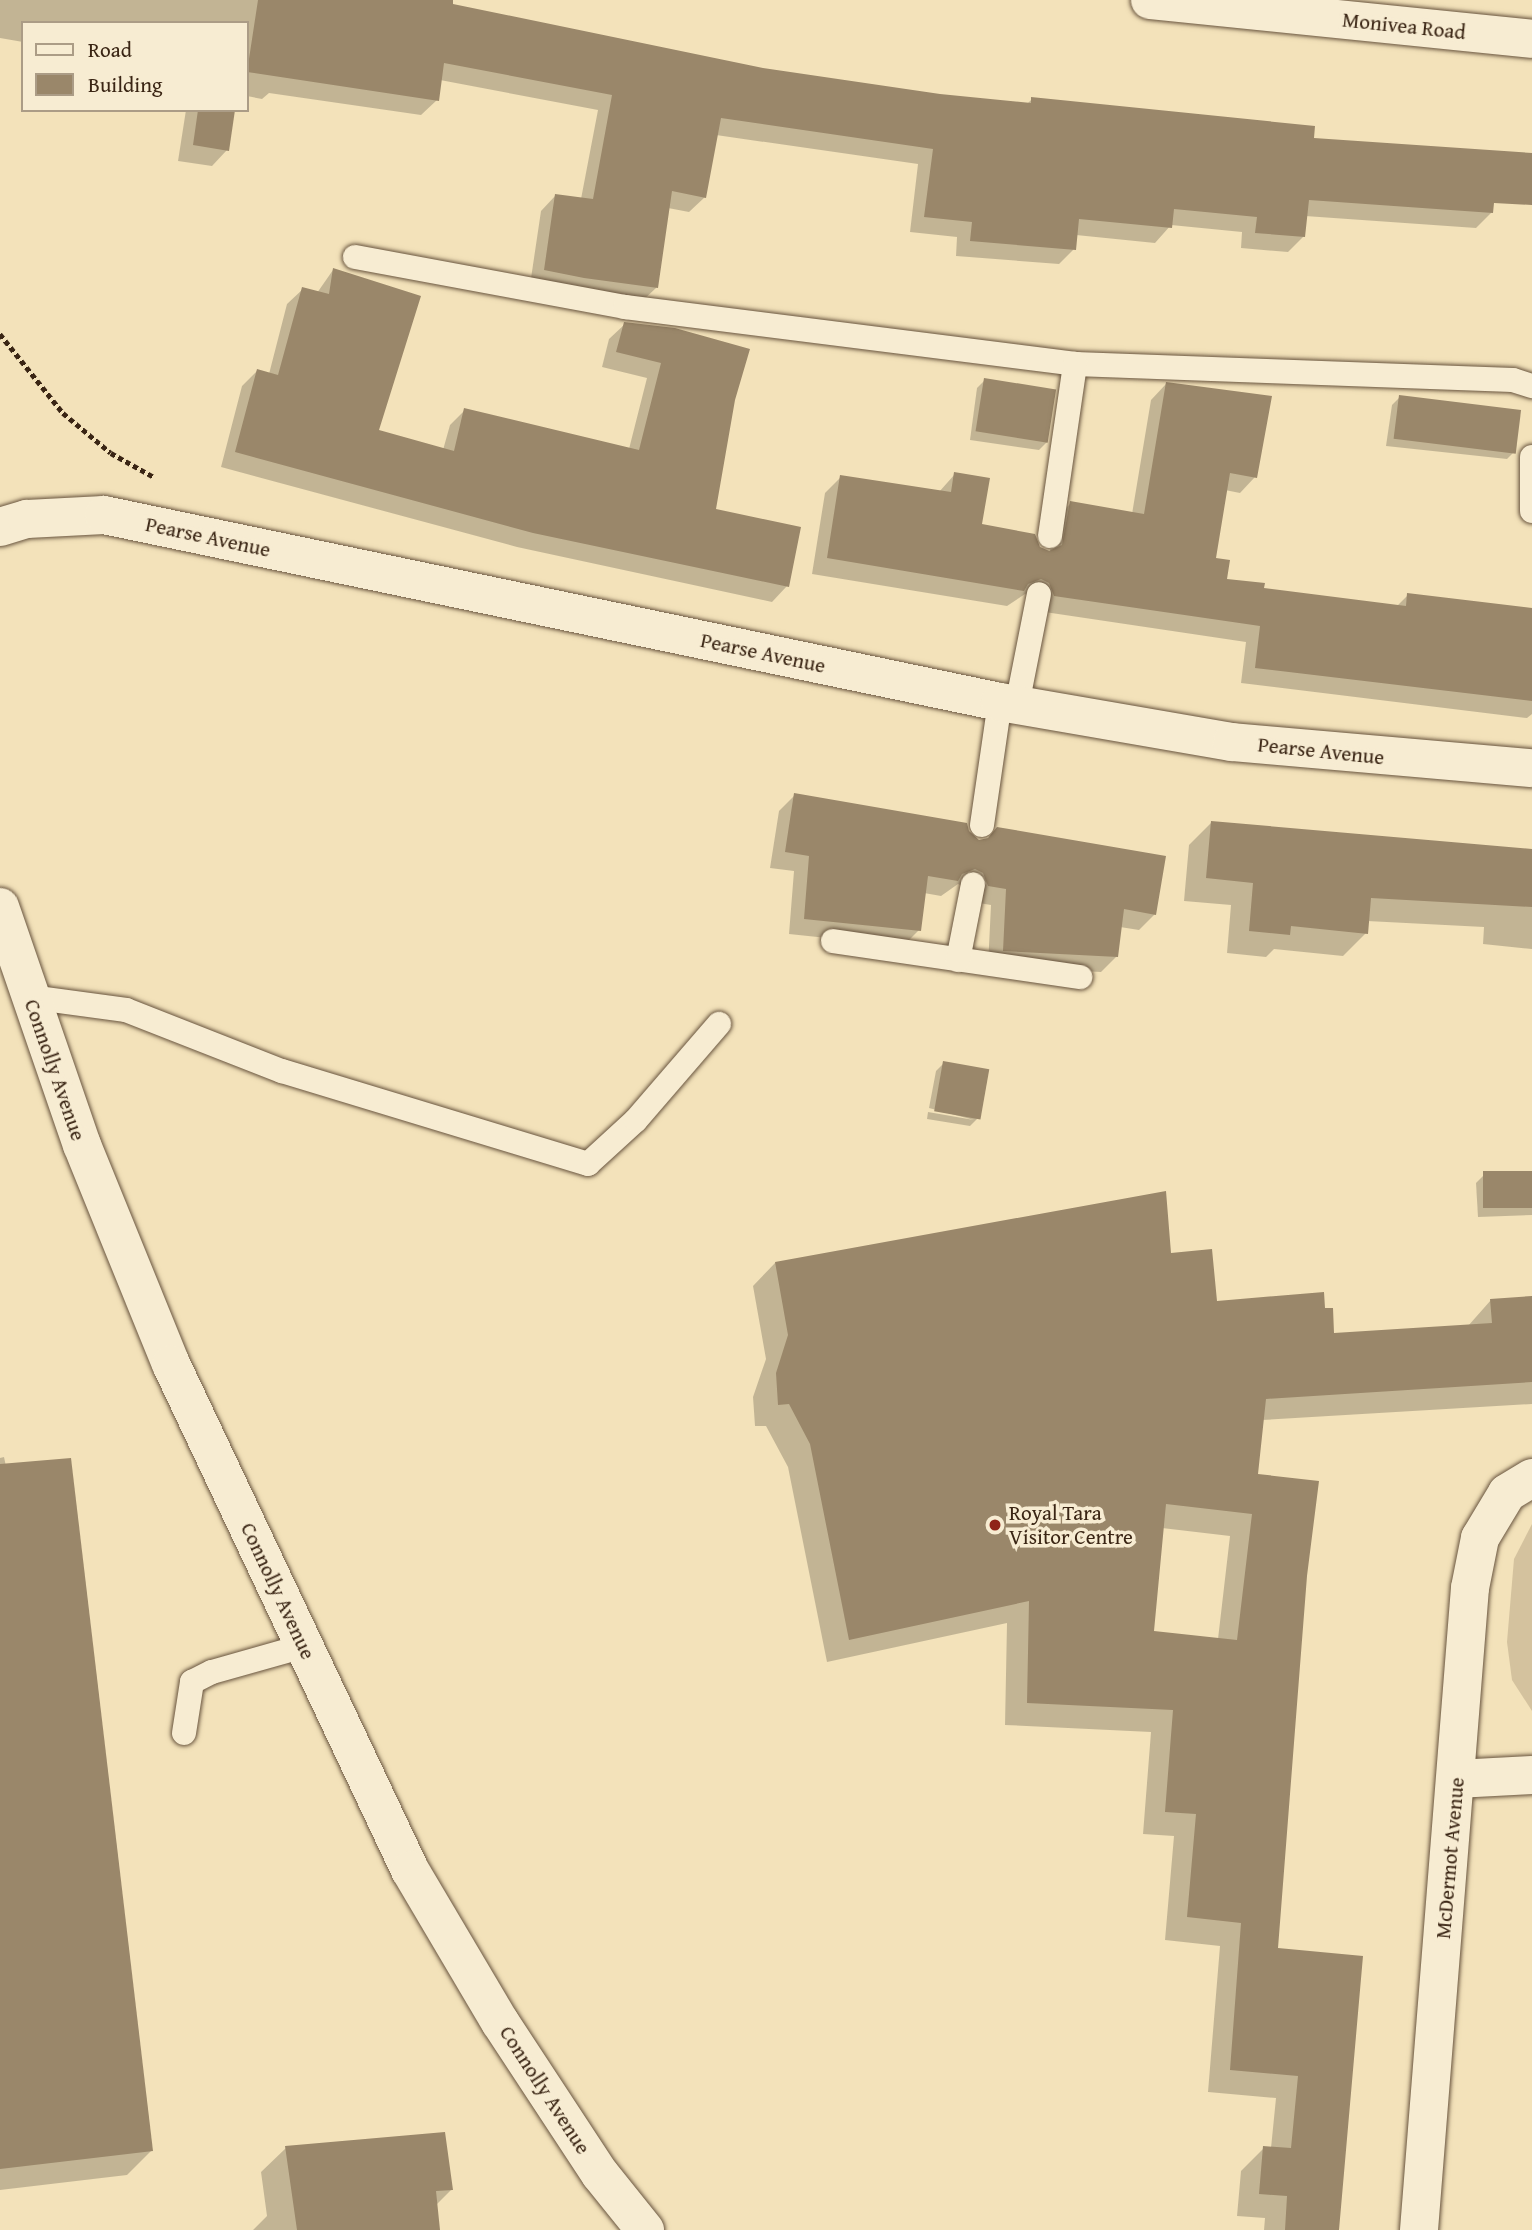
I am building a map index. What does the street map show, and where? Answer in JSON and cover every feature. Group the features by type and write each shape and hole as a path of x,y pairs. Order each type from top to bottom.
{"street":[{"name":"Monivea Road","path":"1150,0 1532,39"},
{"name":"Pearse Avenue","path":"0,527 27,519 104,515 1009,704 1231,742 1532,768"},
{"name":"Connolly Avenue","path":"0,907 82,1144 172,1364 410,1870 500,2022 600,2174 645,2230"},
{"name":"McDermot Avenue","path":"1419,2230 1470,1588 1479,1538 1519,1485"},
{"path":"1456,1779 1532,1775"}],"lane":[{"path":"355,257 614,305 1075,364 1513,380 1532,386"},
{"path":"1050,536 1075,364"},
{"path":"1532,457 1532,512"},
{"path":"982,825 1009,704 1039,594"},
{"path":"958,960 972,884"},
{"path":"833,941 1080,976"},
{"path":"30,997 126,1010 282,1071 588,1164 636,1119 719,1024"},
{"path":"184,1733 192,1682 212,1672 304,1646"}],"path":[{"path":"0,334 63,413 111,453 160,481"}],"shaded area":[{"path":"1532,1524 1532,1711 1512,1680 1507,1642 1514,1559"}],"building":[{"path":"258,0 453,0 453,4 763,68 940,94 1031,103 1031,97 1315,126 1314,138 1532,153 1532,205 1494,203 1493,213 1309,200 1305,237 1255,233 1257,217 1174,209 1172,228 1079,219 1076,250 970,241 972,222 924,217 933,149 721,118 706,198 672,191 658,288 544,270 555,194 593,199 612,95 444,63 439,101 248,72"},
{"path":"198,112 235,112 229,151 193,145"},
{"path":"333,268 421,296 379,430 454,451 464,408 639,450 661,363 616,352 624,322 675,328 750,349 735,400 716,509 801,527 789,587 533,533 235,452 257,369 278,375 302,287 329,294"},
{"path":"984,378 1056,389 1048,443 976,431"},
{"path":"1166,382 1272,396 1257,478 1230,473 1216,558 1230,560 1227,579 1265,583 1264,588 1406,606 1407,593 1532,608 1532,701 1255,668 1260,626 1054,596 1049,583 1041,579 1028,584 1024,591 827,558 840,475 951,492 954,472 990,478 982,524 1035,534 1040,547 1049,551 1062,545 1070,501 1144,514"},
{"path":"1399,395 1521,410 1516,454 1394,439"},
{"path":"794,793 967,823 969,831 979,840 988,838 997,827 1166,856 1156,915 1124,909 1118,957 1003,951 1006,889 988,886 983,873 975,869 962,874 958,881 928,876 921,931 804,919 809,856 785,852"},
{"path":"1211,821 1532,849 1532,907 1371,898 1368,934 1291,926 1290,935 1249,931 1253,883 1206,878"},
{"path":"943,1061 989,1069 980,1119 934,1111"},
{"path":"1483,1171 1532,1171 1532,1208 1483,1208"},
{"path":"1166,1191 1171,1253 1212,1249 1217,1301 1324,1292 1325,1308 1333,1308 1334,1333 1492,1323 1490,1299 1532,1296 1532,1382 1266,1399 1258,1474 1319,1481 1307,1576 1278,1948 1363,1956 1339,2230 1285,2230 1287,2196 1259,2194 1263,2146 1291,2148 1298,2076 1230,2070 1241,1923 1187,1917 1196,1814 1165,1812 1173,1710 1027,1703 1029,1601 849,1640 810,1444 789,1404 778,1405 776,1373 788,1335 775,1262","holes":["1166,1504 1252,1514 1237,1640 1154,1631"]},
{"path":"71,1458 153,2151 0,2169 0,1464"},
{"path":"445,2132 453,2190 436,2191 440,2230 297,2230 285,2146"}],"place":[{"name":"Royal Tara Visitor Centre","path":"995,1525"}]}
